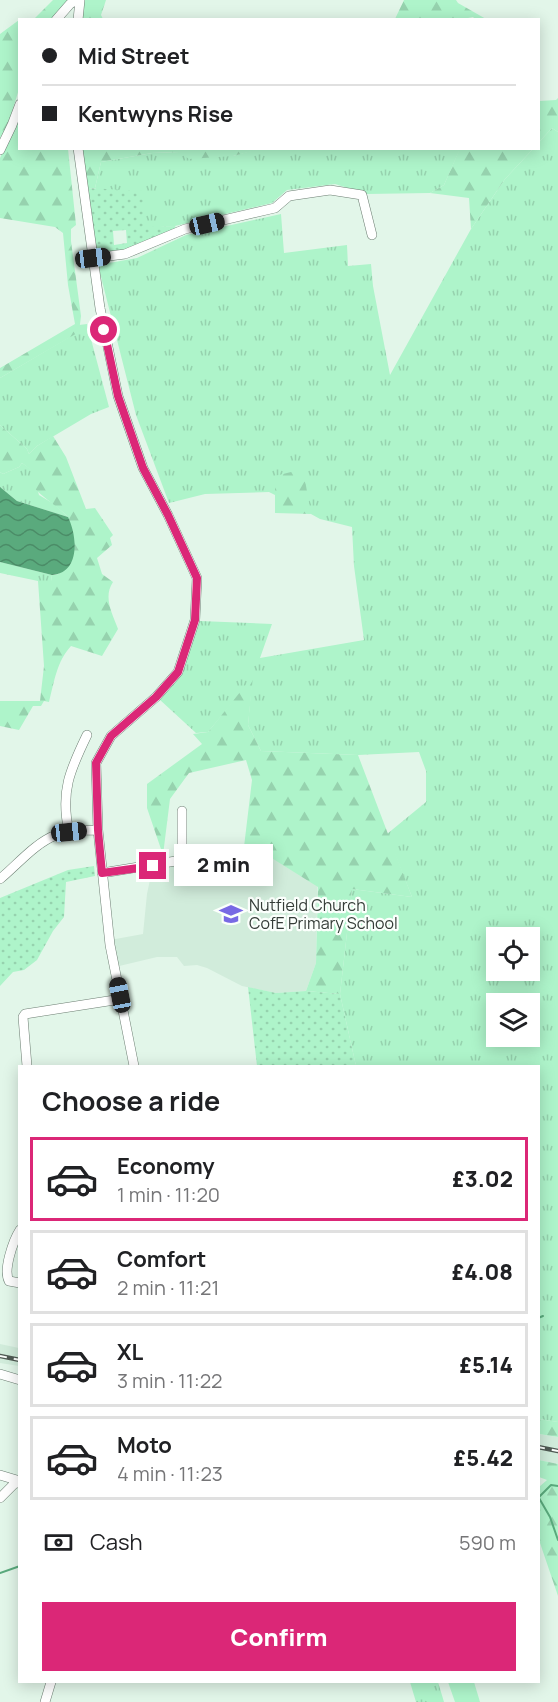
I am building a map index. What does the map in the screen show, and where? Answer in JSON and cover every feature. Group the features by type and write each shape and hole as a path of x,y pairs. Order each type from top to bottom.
{"street":[{"path":"58,18 70,4 78,0 78,18"},
{"path":"0,150 18,109"},
{"path":"78,150 100,308 118,396 143,468 182,541 197,578 195,620 178,672 156,697 111,736 96,763 98,830 110,945 134,1065"},
{"path":"93,258 125,254 185,229 276,208 289,196 330,190 362,195 372,235"},
{"path":"69,832 65,810 65,787 87,735"},
{"path":"102,873 183,860 182,811"},
{"path":"0,879 41,844 57,834 98,830"},
{"path":"27,1065 23,1017 25,1014 121,999"},
{"path":"18,1234 11,1250 7,1276 9,1281 18,1283"},
{"path":"0,1374 18,1379"},
{"path":"0,1475 18,1482"},
{"path":"0,1498 18,1482"},
{"path":"45,1702 51,1683"}],"shaded area":[{"name":"Nutfield Church CofE Primary School","path":"243,855 318,859 316,963 306,991 276,993 242,986 207,968 197,965 184,966 177,957 157,957 115,967 110,940 143,934 153,865"},
{"path":"0,1344 18,1348 18,1366 0,1363"},
{"path":"540,1434 558,1437 558,1464 540,1460"}],"green space":[{"path":"53,0 69,0 53,18 35,18"},
{"path":"82,0 106,0 101,15 102,18 81,18"},
{"path":"404,0 456,0 484,18 473,17 395,18"},
{"path":"18,21 18,92 8,125 0,138 0,34"},
{"path":"558,98 558,132 552,128 540,141 540,101"},
{"path":"18,118 18,150 68,150 76,225 71,229 71,241 81,316 79,332 0,378 0,368 75,324 68,285 63,233 55,227 0,218 0,158"},
{"path":"552,128 558,132 558,1422 540,1419 540,1065 356,1065 340,994 352,889 412,897 387,834 426,802 426,771 419,752 358,755 261,751 248,725 252,679 208,732 196,733 159,699 180,674 200,621 272,624 260,658 364,640 354,566 352,527 320,519 311,514 276,477 275,495 269,492 205,494 169,503 136,415 98,265 137,258 186,235 281,214 284,253 347,245 348,266 371,264 390,375 471,229 505,179 532,150 540,150 540,141"},
{"path":"81,150 257,150 233,156 189,159 179,152 152,153 101,162 95,188 87,188"},
{"path":"254,150 460,150 444,185 430,193 367,194 335,184 287,190 272,203 175,226 145,228 95,188 101,162 152,153 179,152 233,156"},
{"path":"459,150 532,150 505,179 471,229 469,198 430,193 444,185"},
{"path":"87,188 144,191 145,227 175,226 176,230 130,250 97,252","holes":["126,230 127,243 114,245 113,231"]},
{"path":"87,324 109,407 91,414 37,446 29,454 27,449 0,425 0,378 78,332 79,325"},
{"path":"0,425 27,449 29,454 53,436 66,457 86,509 95,508 113,535 110,538 112,545 97,558 102,574 113,582 109,599 118,629 102,656 71,646 59,665 49,702 44,701 41,706 33,706 19,730 0,726 0,701 40,701 44,666 38,581 51,581 52,575 59,574 68,517 33,487 29,481 31,470 22,463 19,467 3,474 0,472"},
{"path":"22,463 32,470 39,495 54,504 68,517 17,501 0,487 0,472 3,474 19,467"},
{"path":"303,469 311,514 275,513 275,476"},
{"path":"0,562 52,575 51,581 38,581 0,573"},
{"path":"253,676 248,725 261,751 358,755 412,897 352,889 340,994 306,991 316,963 318,887 270,857 243,855 252,780 246,760 189,773 170,799 163,855 147,808 147,784 202,744 193,734 208,732"},
{"path":"94,866 95,876 66,882 64,917 53,931 37,960 24,970 13,972 0,986 0,898 68,870"},
{"path":"248,987 276,993 306,991 340,994 356,1065 257,1065"},
{"path":"540,1419 558,1422 558,1437 540,1434"},
{"path":"540,1460 558,1464 558,1596 540,1543 540,1486 547,1480 540,1477"},
{"path":"410,1683 438,1683 444,1702 416,1702"},
{"path":"448,1683 474,1683 480,1702 455,1702"}],"water":[{"path":"0,487 17,501 68,517 75,543 72,561 68,568 52,575 0,562"}],"waterway":[{"path":"540,1496 551,1485 558,1486"},
{"path":"540,1500 550,1517 558,1540"},
{"path":"0,1573 18,1567"}],"railway":[{"path":"0,1356 18,1360"},
{"path":"540,1447 558,1451"}],"place":[{"name":"Nutfield Church CofE Primary School","path":"231,914"}],"route":[{"path":"104,330 118,396 143,468 190,559 197,578 195,620 178,672 156,697 111,736 96,763 102,873 153,866"}]}
